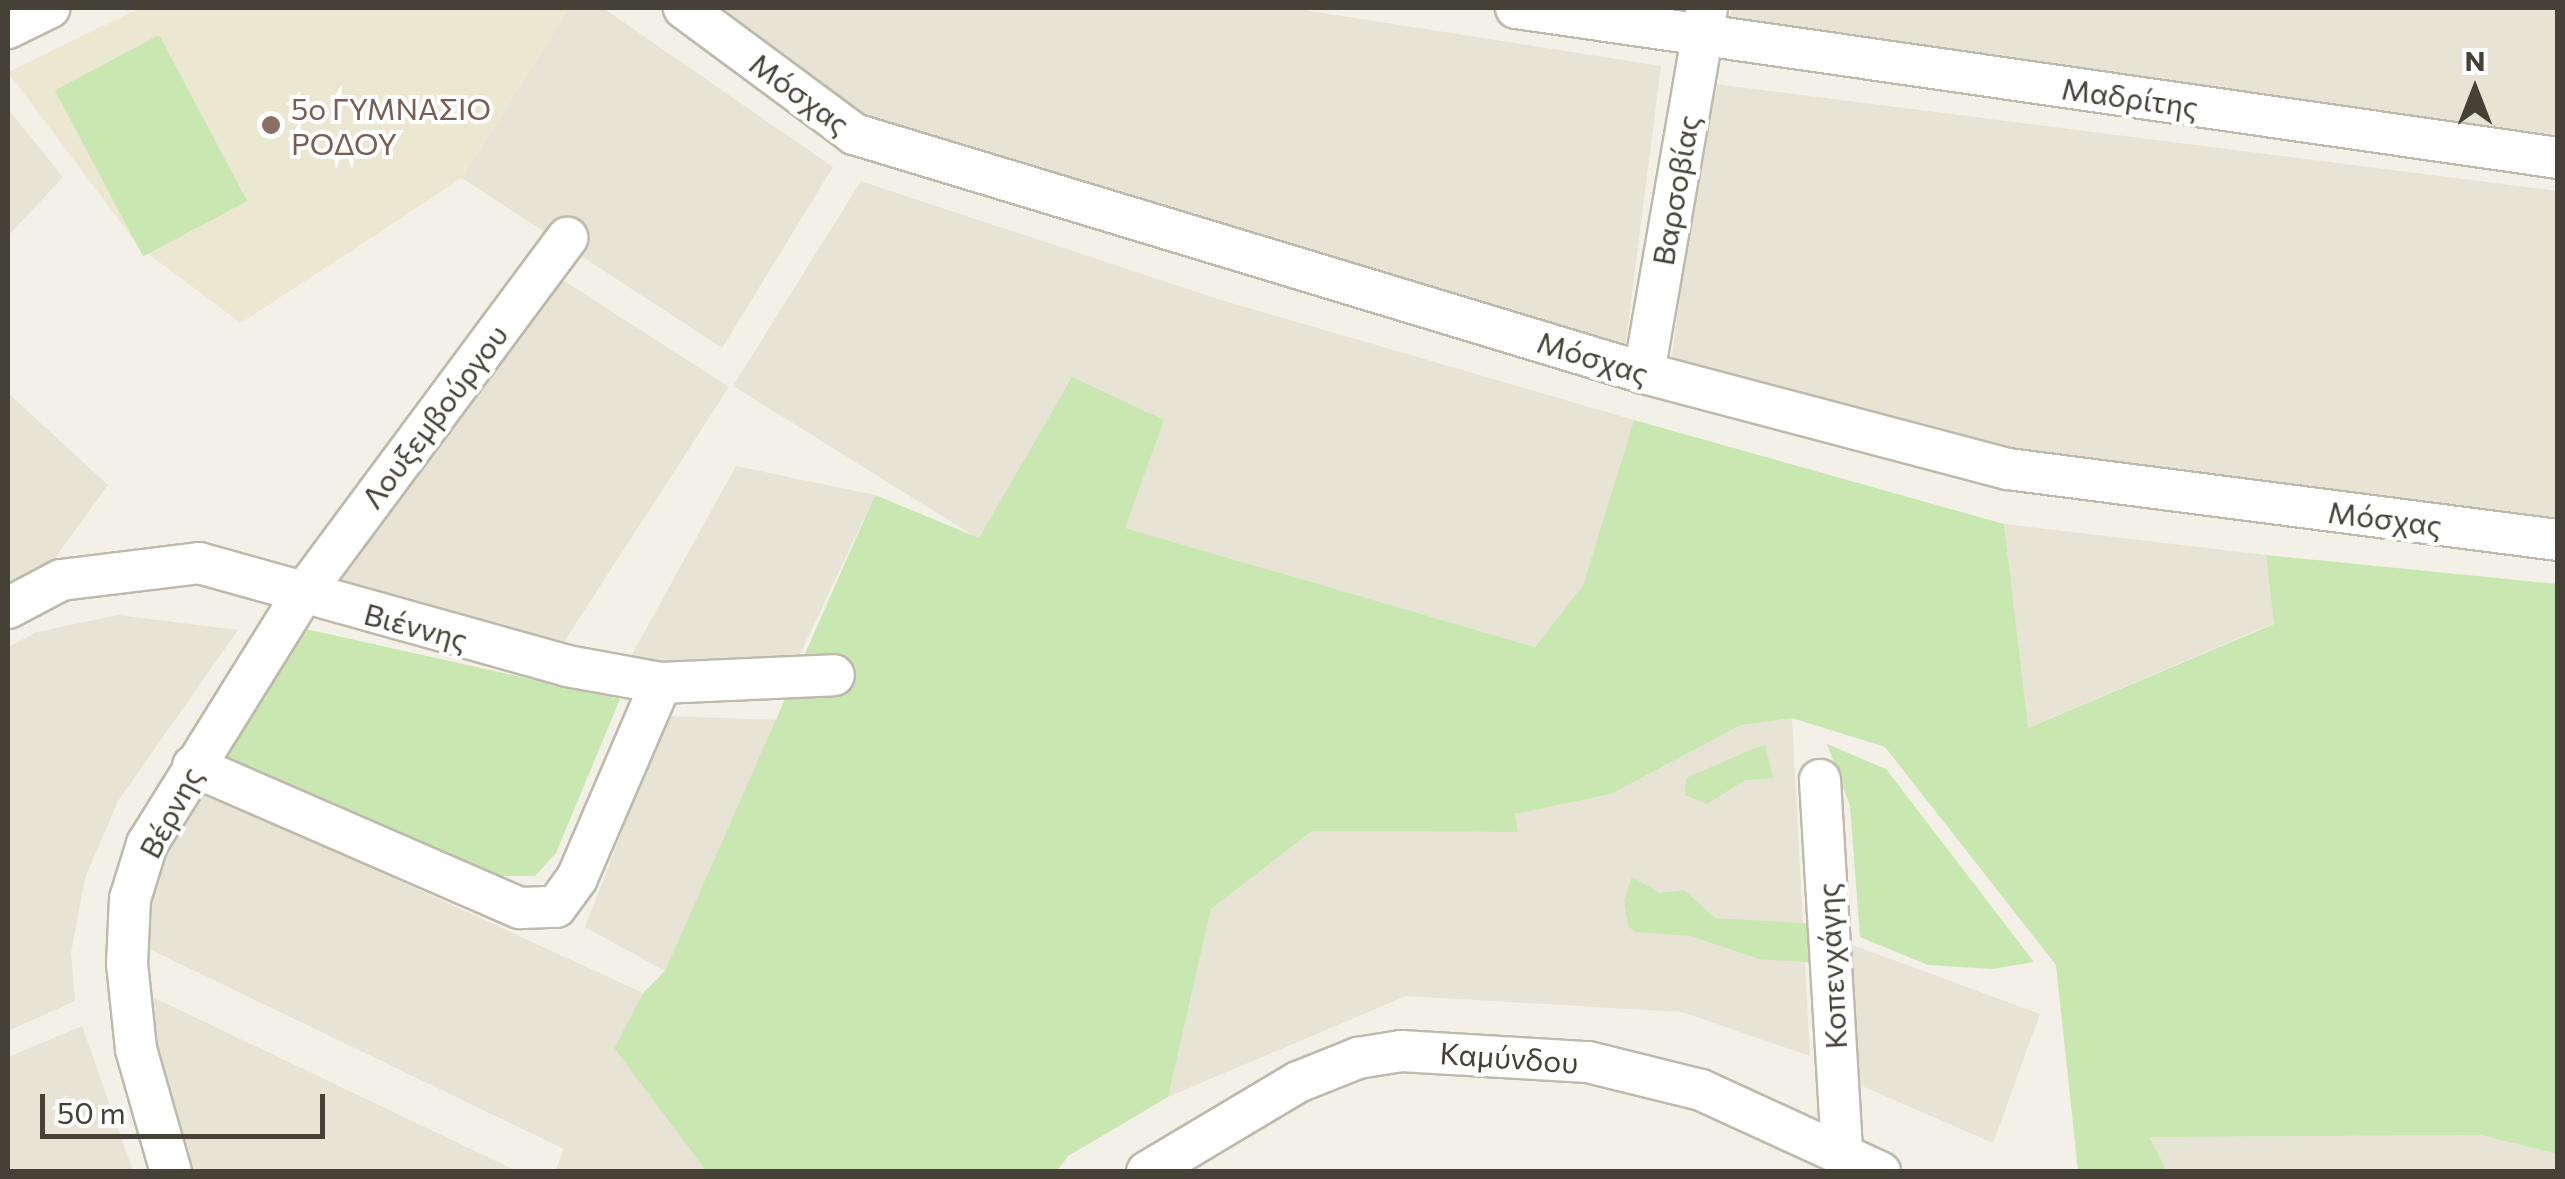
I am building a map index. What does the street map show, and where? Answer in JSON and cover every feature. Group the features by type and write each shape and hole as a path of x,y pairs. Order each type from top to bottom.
{"street":[{"path":"8,28 48,8"},
{"name":"Μόσχας","path":"684,8 854,134 1644,373 2008,469 2558,540"},
{"name":"Μαδρίτης","path":"1516,8 1704,22 2558,158"},
{"name":"Βαρσοβίας","path":"1644,373 1704,22"},
{"name":"Λουξεμβούργου","path":"302,595 566,238"},
{"name":"Βιέννης","path":"8,608 62,580 200,563 302,595 567,666 660,683 834,674"},
{"name":"Βέρνης","path":"172,1172 136,1049 127,964 130,899 147,844 302,595"},
{"path":"193,766 520,908 556,907 577,878 660,683"},
{"name":"Κοπενχάγης","path":"1820,780 1842,1153"},
{"name":"Καμύνδου","path":"1147,1172 1298,1082 1358,1058 1401,1051 1588,1062 1701,1090 1880,1172"}],"shaded area":[{"name":"5ο ΓΥΜΝΑΣΙΟ ΡΟΔΟΥ","path":"140,8 569,8 462,178 241,323 139,247 8,72"},
{"path":"569,8 603,8 833,167 722,348 462,178"},
{"path":"695,8 1291,8 1661,66 1625,349 817,105"},
{"path":"1732,8 2557,8 2557,138 1728,28"},
{"path":"1707,83 2557,191 2557,517 2022,465 1671,364"},
{"path":"8,109 63,177 8,236"},
{"path":"861,181 1221,300 1634,420 1583,585 1535,647 1124,528 1073,378 979,539 733,386"},
{"path":"555,275 729,387 547,668 318,608"},
{"path":"8,393 108,485 52,562 8,592"},
{"path":"736,466 875,495 794,667 625,667"},
{"path":"2004,524 2266,555 2274,623 2027,728"},
{"path":"118,615 238,630 118,801 85,878 71,953 75,1001 8,1031 8,647 37,632"},
{"path":"667,716 780,720 665,971 585,927"},
{"path":"1792,718 1810,1056 1682,1012 1406,996 1168,1097 1211,909 1312,831 1517,832 1515,814 1611,794 1741,725"},
{"path":"193,786 643,993 614,1048 706,1171 555,1171 564,1149 137,943 153,872"},
{"path":"1850,944 2040,1014 1993,1143 1839,1076"},
{"path":"140,991 517,1171 189,1171"},
{"path":"82,1026 133,1171 8,1171 8,1057"},
{"path":"2480,1135 2557,1154 2557,1171 2167,1171 2148,1137"}],"green space":[{"path":"159,35 247,201 143,256 55,90"},
{"path":"1072,377 1164,420 1125,528 1535,647 1583,585 1634,420 2004,524 2028,728 2274,624 2266,555 2557,584 2557,1154 2480,1135 2149,1137 2167,1171 2078,1171 2056,965 1885,747 1792,718 1741,725 1611,794 1515,814 1518,832 1312,831 1211,909 1168,1097 1068,1156 1057,1171 706,1171 614,1048 643,993 665,971 875,495 979,538"},
{"path":"297,627 620,699 556,853 535,876 495,876 210,755"},
{"path":"1765,744 1773,778 1745,780 1707,804 1685,795 1686,778"},
{"path":"1827,744 1886,769 2034,962 1992,969 1928,965 1860,937 1850,806"},
{"path":"1632,877 1660,893 1684,890 1715,918 1816,924 1819,963 1759,959 1691,936 1635,932 1628,926 1624,900"}],"place":[{"name":"5ο ΓΥΜΝΑΣΙΟ ΡΟΔΟΥ","path":"271,125"}]}
